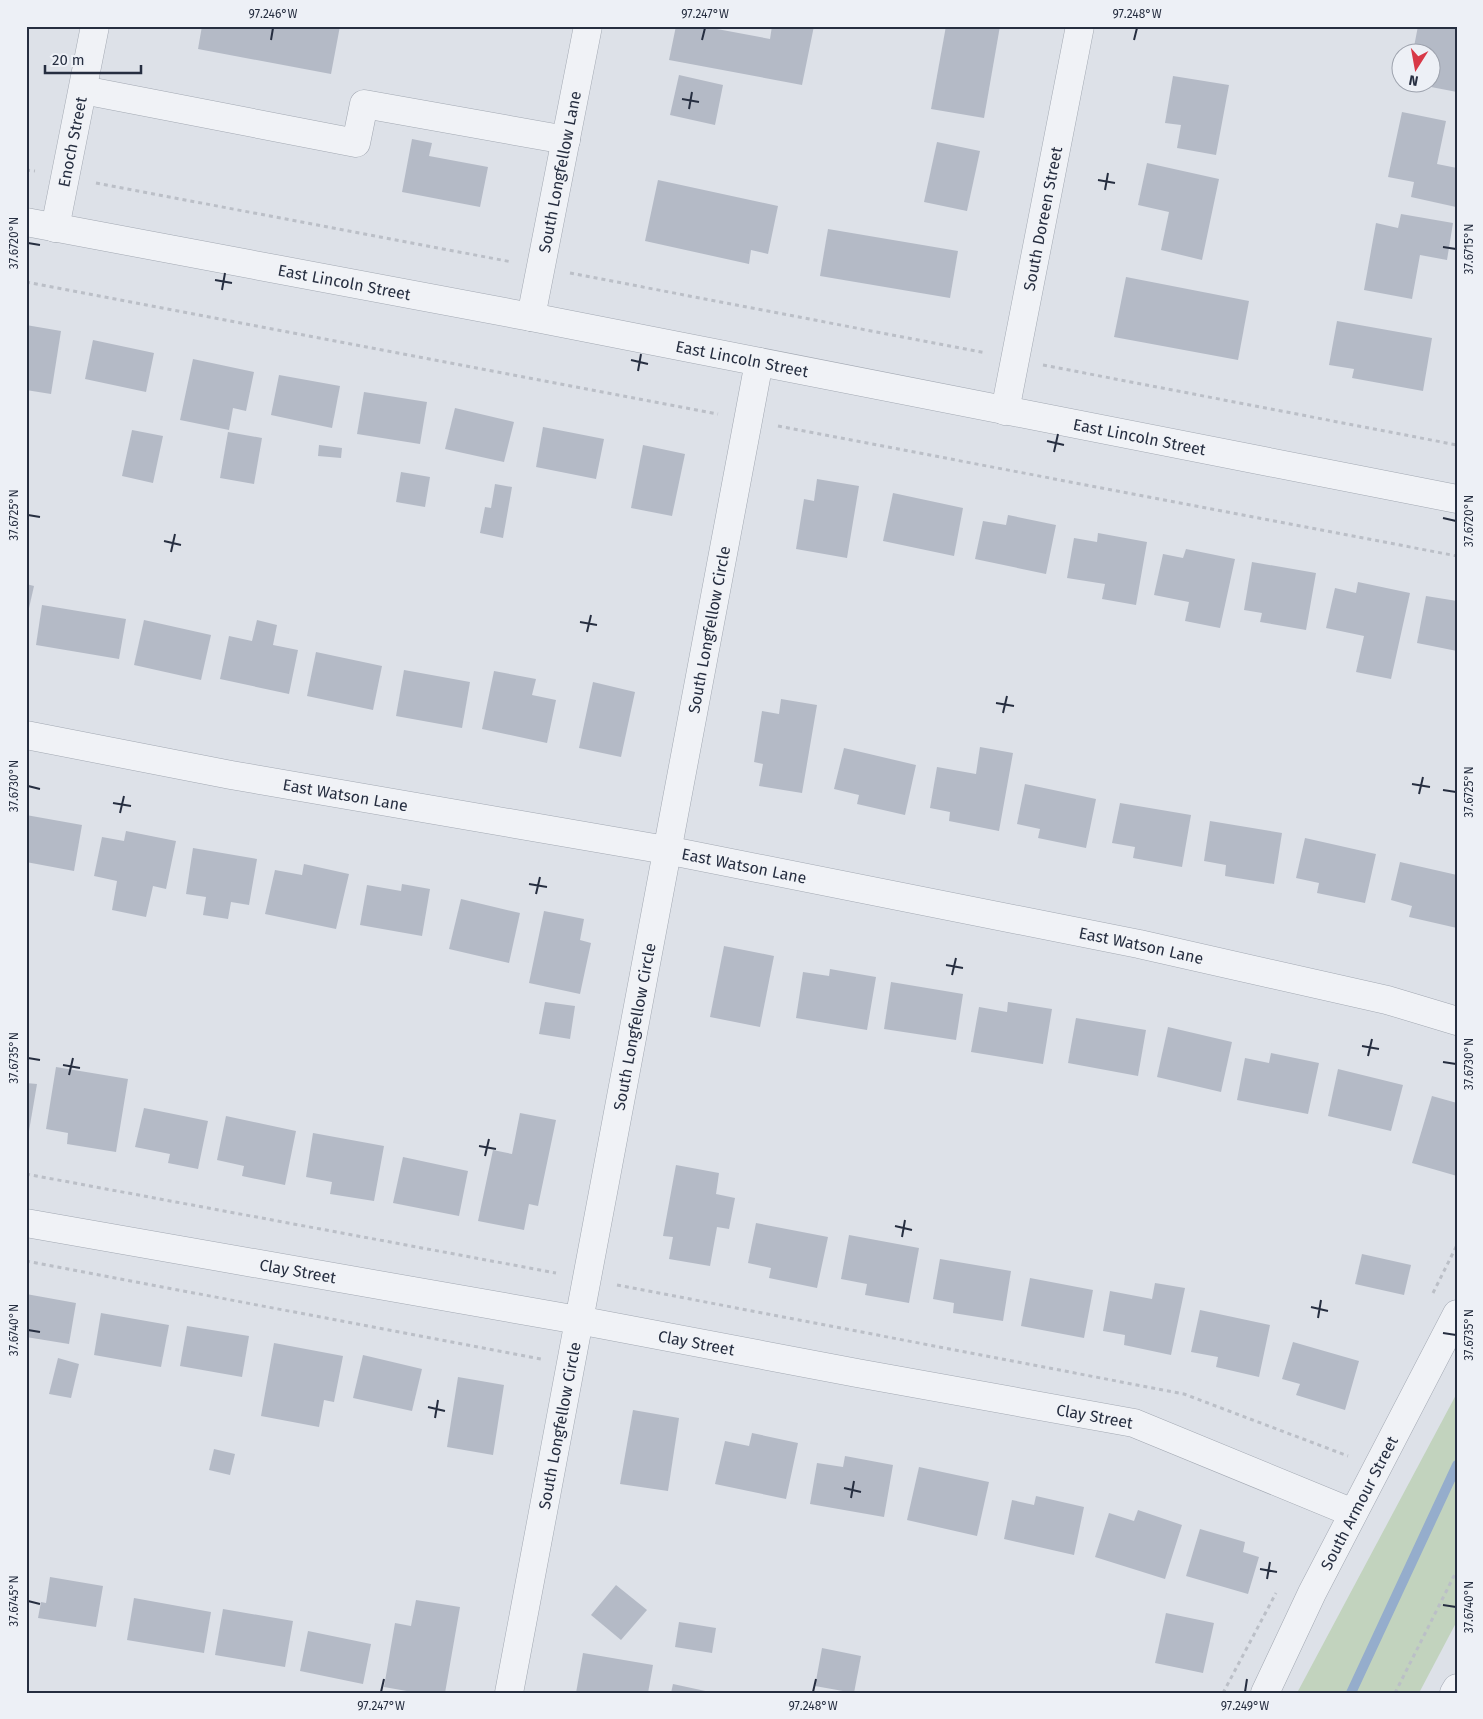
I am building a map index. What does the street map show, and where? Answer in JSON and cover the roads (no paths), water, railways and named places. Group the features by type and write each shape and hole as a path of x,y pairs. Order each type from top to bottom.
{"street":[{"name":"Enoch Street","path":"55,228 95,26"},
{"name":"South Longfellow Lane","path":"531,317 588,26"},
{"name":"South Doreen Street","path":"1005,411 1080,26"},
{"path":"82,90 356,144 364,104 566,140"},
{"name":"East Lincoln Street","path":"26,222 531,317 1457,499"},
{"name":"South Longfellow Circle","path":"509,1693 759,362"},
{"name":"East Watson Lane","path":"26,735 231,775 666,850 1139,944 1387,1000 1457,1021"},
{"name":"Clay Street","path":"26,1223 578,1320 1134,1423 1354,1513"},
{"name":"South Armour Street","path":"1266,1693 1312,1593 1457,1314"},
{"path":"1454,1693 1457,1688"}],"waterway":[{"path":"1351,1693 1457,1465"}]}
